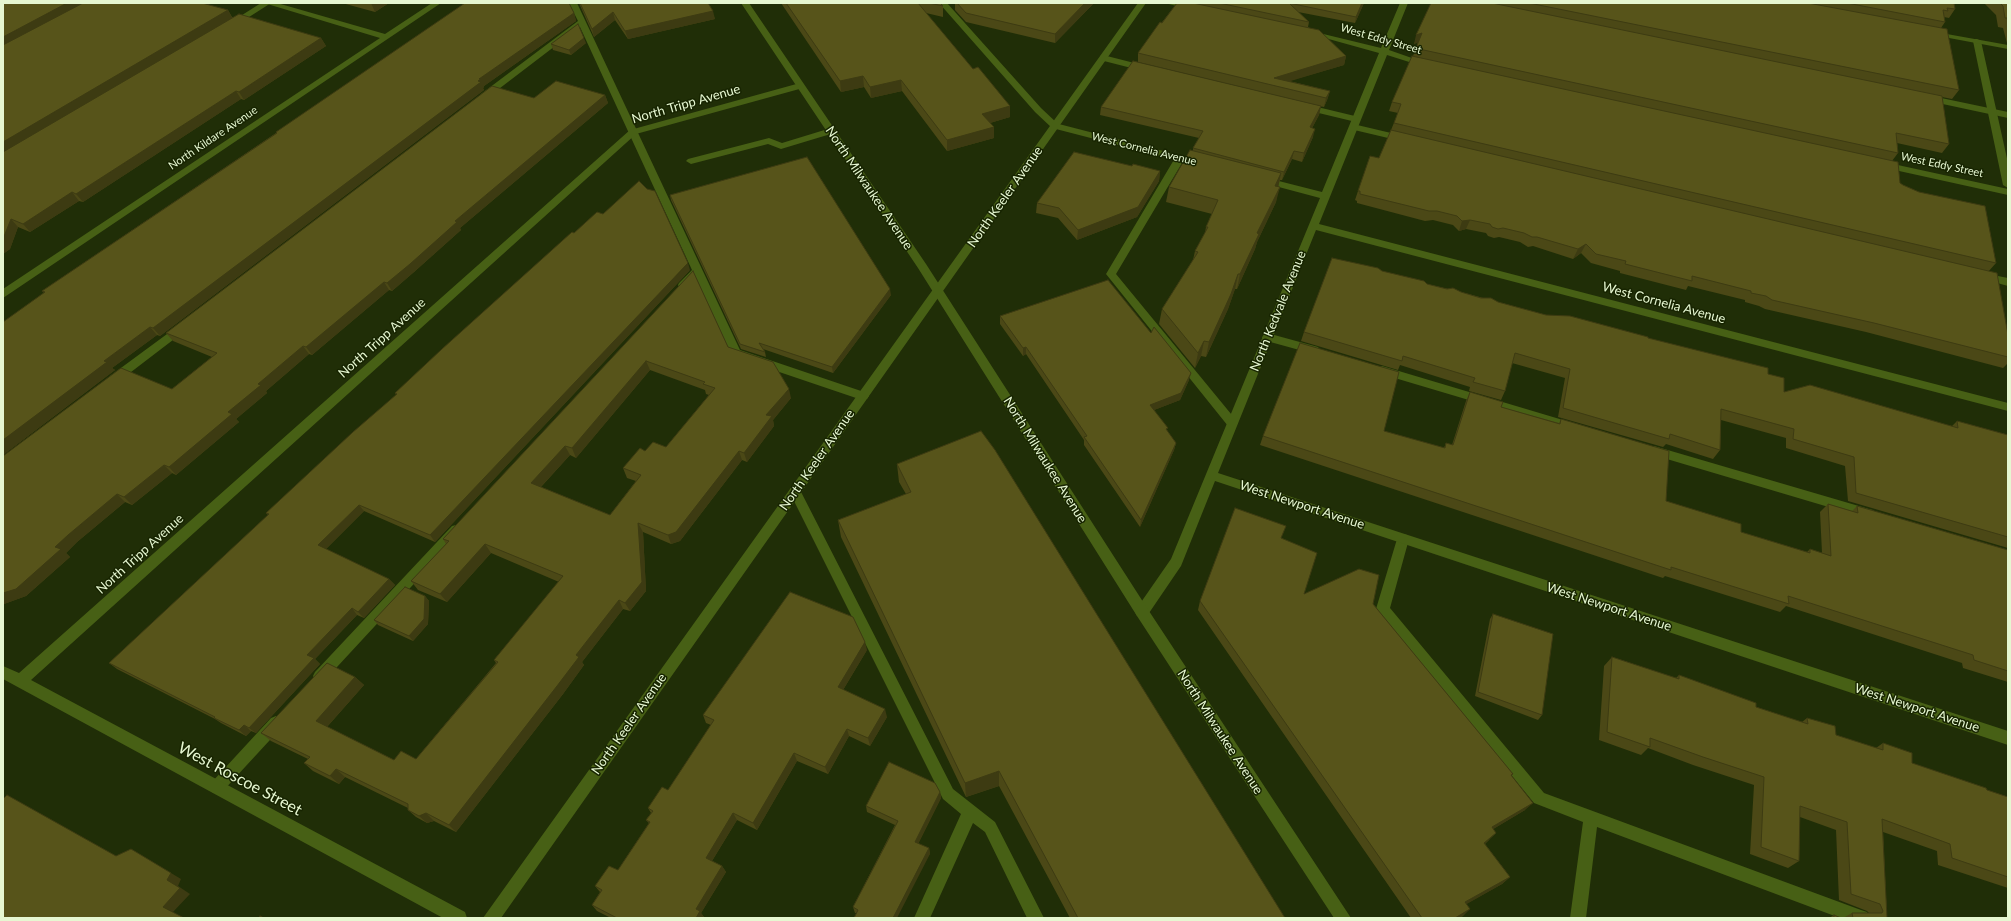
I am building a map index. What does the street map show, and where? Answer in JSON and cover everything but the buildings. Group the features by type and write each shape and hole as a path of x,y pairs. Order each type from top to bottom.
{"street":[{"path":"226,28 268,3 386,37"},
{"name":"North Kildare Avenue","path":"3,294 437,3"},
{"path":"573,3 736,353 863,396"},
{"name":"North Milwaukee Avenue","path":"745,3 938,290 1142,612 1343,918"},
{"path":"956,3 946,6 1055,126"},
{"name":"North Keeler Avenue","path":"491,918 1142,3"},
{"path":"1169,3 1201,10"},
{"name":"North Kedvale Avenue","path":"1142,612 1176,562 1404,3"},
{"path":"475,104 582,22"},
{"name":"West Eddy Street","path":"1299,31 1352,42 1438,67"},
{"path":"1924,31 2008,47"},
{"path":"1977,41 2008,185"},
{"path":"1103,58 1153,70"},
{"name":"North Tripp Avenue","path":"20,681 633,132 800,86"},
{"path":"1914,96 2008,115"},
{"path":"1298,105 1414,141"},
{"name":"West Cornelia Avenue","path":"1055,126 1211,166"},
{"path":"691,161 769,141 781,146 831,132"},
{"path":"1180,158 1111,274 1232,423"},
{"name":"West Eddy Street","path":"1875,163 2008,192"},
{"path":"1257,178 1325,196"},
{"name":"West Cornelia Avenue","path":"1313,226 2008,407"},
{"path":"676,293 698,270"},
{"path":"1971,274 2008,282"},
{"path":"104,387 192,320"},
{"path":"1268,336 1322,353"},
{"path":"1368,366 1581,429"},
{"path":"1642,447 1878,517"},
{"name":"West Newport Avenue","path":"1211,475 2008,738"},
{"path":"795,491 948,794 990,827 1036,918"},
{"path":"310,687 466,519"},
{"path":"1403,539 1383,609 1539,798 1861,918"},
{"name":"West Roscoe Street","path":"3,672 459,918"},
{"path":"217,787 283,716"},
{"path":"922,918 970,812"},
{"path":"1578,918 1591,818"}]}
